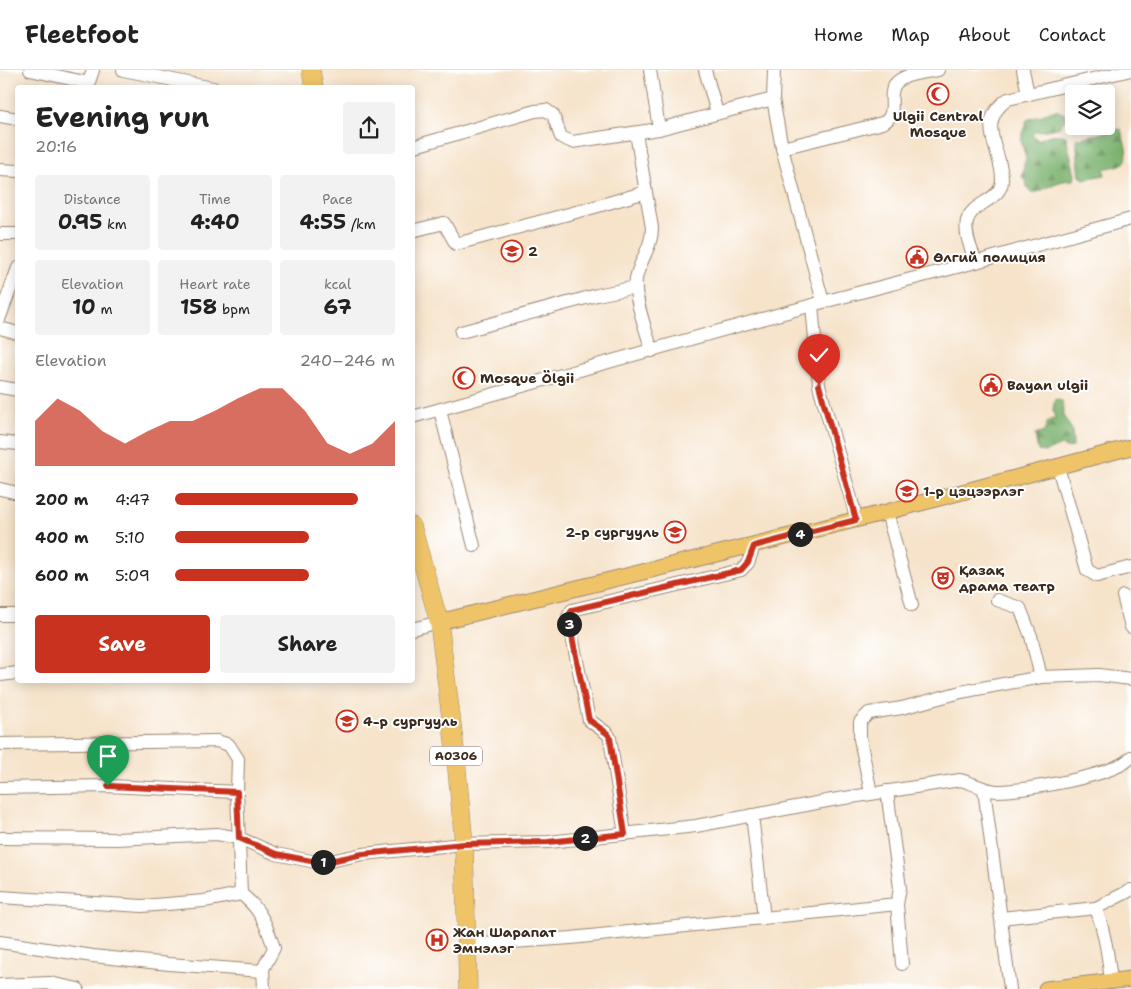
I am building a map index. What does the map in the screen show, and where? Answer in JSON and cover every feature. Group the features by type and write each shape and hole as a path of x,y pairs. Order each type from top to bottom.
{"highway":[{"path":"311,70 314,85"},
{"name":"A0306","path":"415,537 439,622 455,749 464,844 468,989"}],"main road":[{"path":"439,622 754,546 1131,447"},
{"path":"1054,988 1131,979"}],"street":[{"path":"30,70 88,85 93,70"},
{"path":"123,70 199,85"},
{"path":"650,70 659,129"},
{"path":"705,70 717,113"},
{"path":"774,70 773,99 782,148 818,303 819,385 856,520"},
{"path":"782,148 886,121 891,113 891,92 897,83 910,76 938,70"},
{"path":"1023,70 1028,94"},
{"path":"976,262 967,230 967,220 971,213 1000,190 1002,180 991,125 993,113 998,106 1008,99 1131,70"},
{"path":"415,146 541,110 546,110 553,115 561,137 572,142 659,129 773,99"},
{"path":"0,116 15,118"},
{"path":"636,133 652,228 652,238 635,281 636,296 652,351"},
{"path":"0,170 15,171"},
{"path":"415,230 444,223 456,244 646,192"},
{"path":"415,416 818,303 1131,219"},
{"path":"0,234 15,234"},
{"path":"0,317 15,283"},
{"path":"461,332 597,295 636,287"},
{"path":"0,328 15,332"},
{"path":"0,387 15,390"},
{"path":"440,410 474,546"},
{"path":"0,442 15,444"},
{"path":"1058,467 1087,570 1097,576 1131,567"},
{"path":"0,489 15,492"},
{"path":"887,512 912,605"},
{"path":"625,834 610,738 608,734 589,720 568,617 572,610 741,570 748,562 754,546"},
{"path":"1123,596 1131,627"},
{"path":"997,600 1020,608 1030,630 1042,677"},
{"path":"0,615 15,615"},
{"path":"415,628 439,622"},
{"path":"0,675 15,673"},
{"path":"871,793 860,739 860,722 868,713 902,708 961,692 1042,677 1099,674 1131,679"},
{"path":"0,744 217,741 229,745 238,758 237,792 241,894"},
{"path":"0,838 117,839 217,834 239,838 276,854 321,863 363,854 464,844 548,842 696,826 871,793 960,780 984,789 1041,787 1079,779 1119,766 1128,762 1131,757"},
{"path":"0,788 108,786 237,792"},
{"path":"984,789 1010,989"},
{"path":"887,791 900,888 897,904 902,964"},
{"path":"752,815 764,918"},
{"path":"1001,918 1096,908 1131,890"},
{"path":"0,898 142,906 204,901 241,894 251,901 266,923 274,948 263,971 264,989"},
{"path":"467,945 571,938 897,904"},
{"path":"1096,908 1104,930 1111,981"},
{"path":"0,942 93,956 263,971"},
{"path":"0,985 50,983 78,989"}],"green space":[{"path":"1056,110 1065,114 1065,120 1059,128 1034,132 1032,135 1038,140 1051,135 1066,136 1075,175 1074,180 1059,182 1041,191 1031,193 1027,187 1026,180 1022,177 1026,159 1021,140 1027,120"},
{"path":"1121,129 1127,152 1126,160 1117,166 1104,169 1105,175 1084,179 1080,176 1076,139 1094,135 1115,135 1115,130"},
{"path":"1055,399 1062,401 1064,417 1072,430 1073,447 1066,448 1061,445 1045,452 1038,451 1035,435 1044,432 1047,423 1051,419 1055,420 1053,409"}],"place":[{"name":"Ulgii Central Mosque","path":"938,94"},
{"name":"2","path":"512,251"},
{"name":"Өлгий полиция","path":"917,257"},
{"name":"Mosque Ölgii","path":"464,378"},
{"name":"Bayan ulgii","path":"991,385"},
{"name":"1-р цэцээрлэг","path":"907,491"},
{"name":"2-р сургууль","path":"675,532"},
{"name":"Қазақ драма театр","path":"943,578"},
{"name":"4-р сургууль","path":"347,721"},
{"name":"Жан Шарапат Эмнэлэг","path":"437,940"}],"route":[{"path":"108,786 237,792 239,838 276,854 321,863 363,854 464,844 548,842 625,834 610,738 608,734 589,720 568,617 572,610 741,570 748,562 754,546 856,520 819,385"}]}
